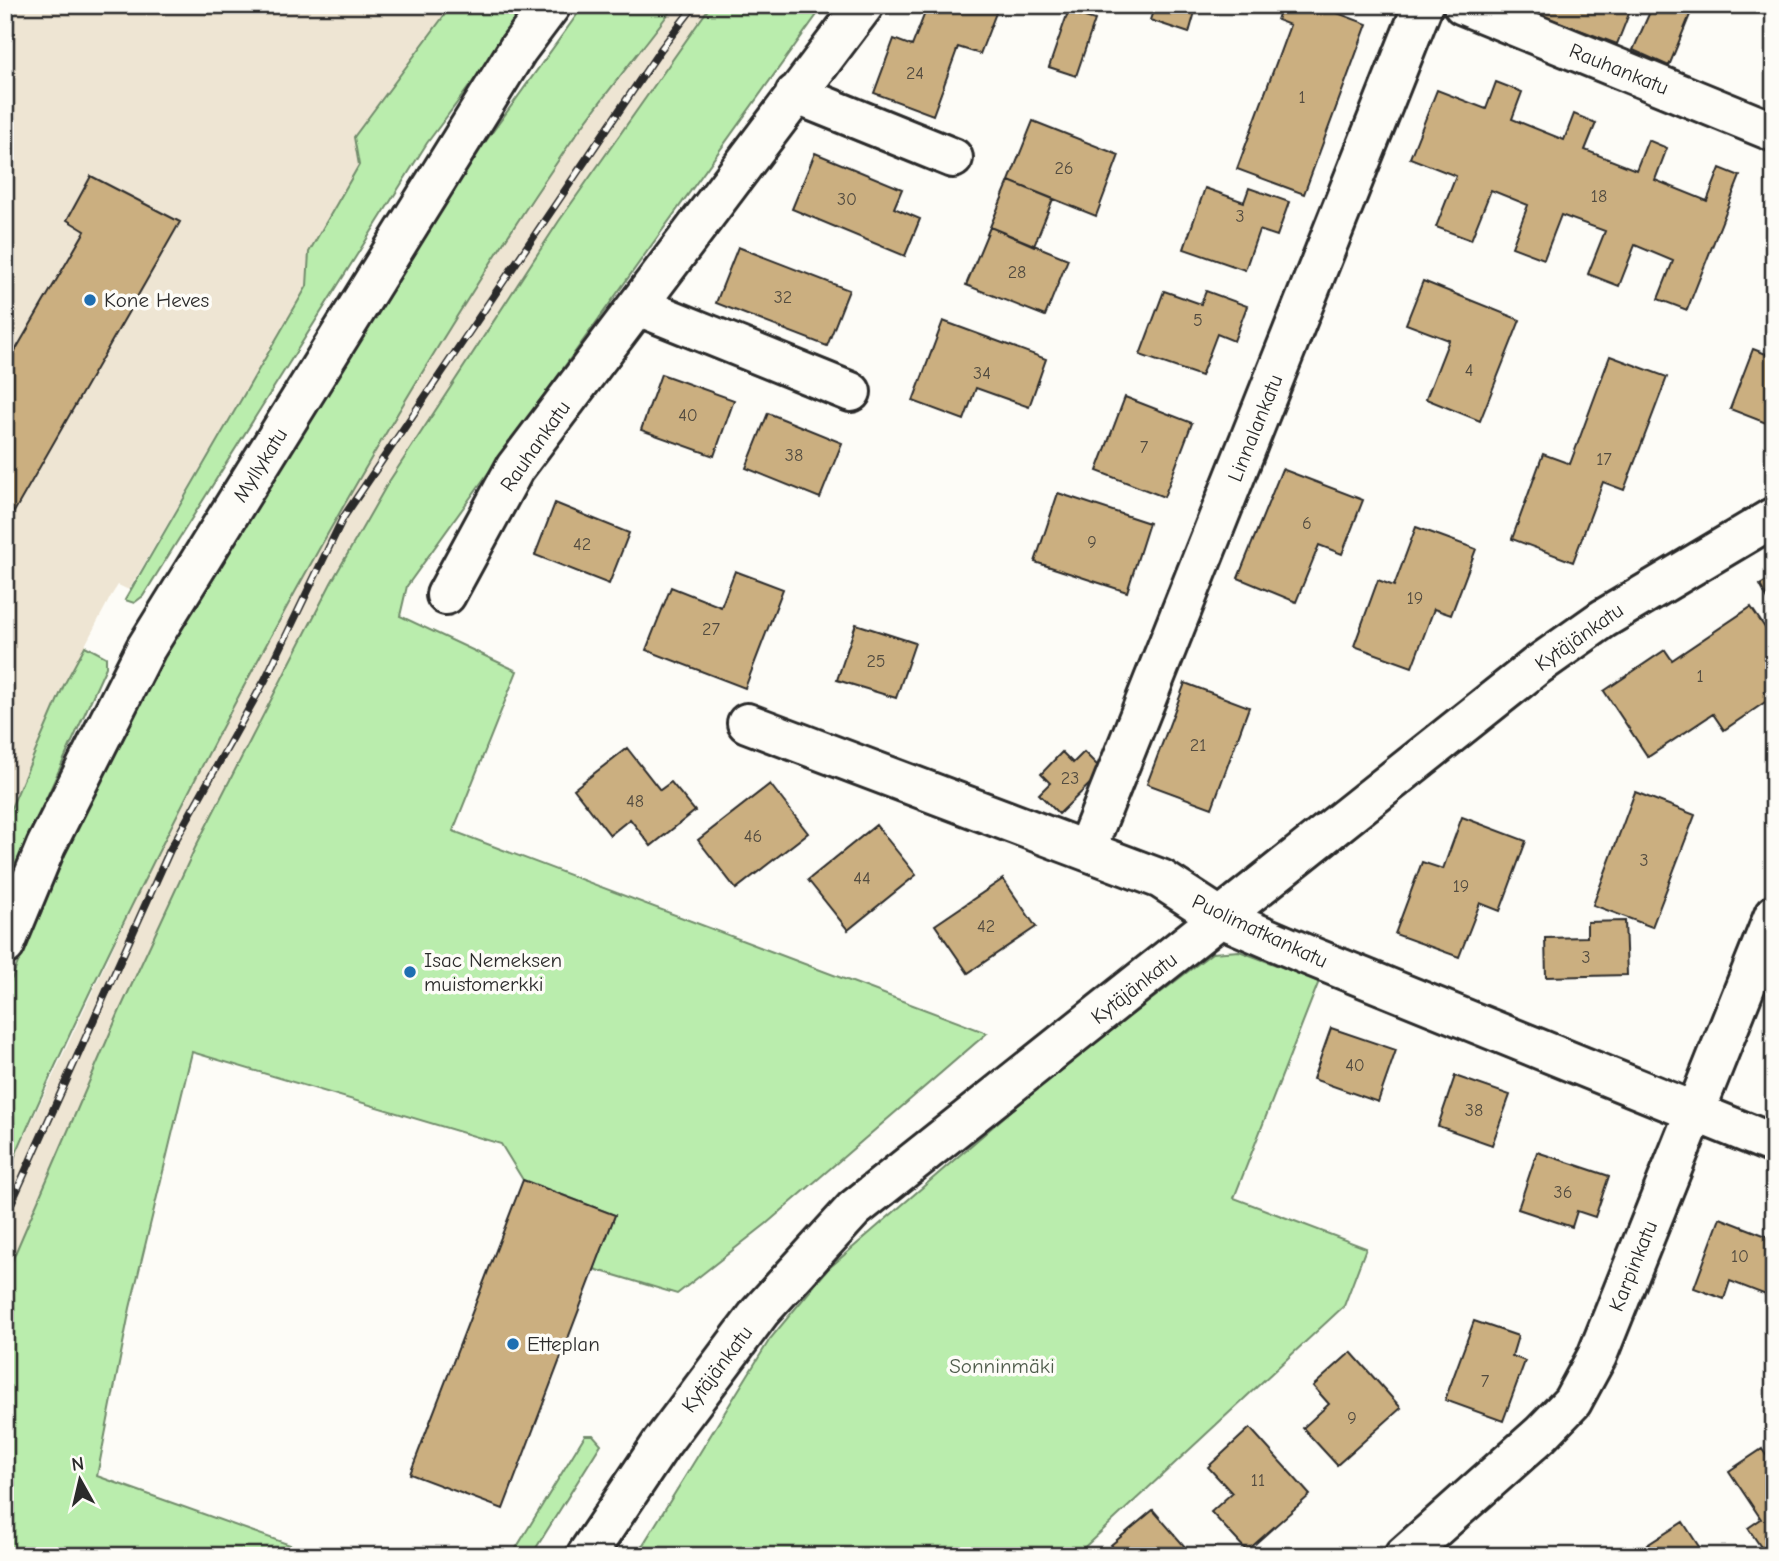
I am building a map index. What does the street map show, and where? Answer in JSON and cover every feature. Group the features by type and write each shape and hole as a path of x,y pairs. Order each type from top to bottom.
{"street":[{"name":"Myllykatu","path":"5,945 46,846 146,649 518,49 551,5"},
{"name":"Rauhankatu","path":"446,595 515,468 864,5"},
{"name":"Linnalankatu","path":"1086,850 1423,5"},
{"name":"Rauhankatu","path":"1463,5 1774,132"},
{"path":"795,94 953,158"},
{"path":"638,306 851,392"},
{"name":"Kytäjänkatu","path":"586,1556 661,1444 760,1312 854,1209 1535,667 1603,619 1774,517"},
{"name":"Puolimatkankatu","path":"747,723 1161,879 1222,918 1304,954 1774,1144"},
{"name":"Karpinkatu","path":"1404,1556 1504,1469 1572,1402 1597,1356 1774,915"}],"shaded area":[{"path":"5,5 452,5 354,136 359,165 310,251 307,286 129,590 118,585 111,596 64,685 5,823"},
{"path":"675,5 711,5 559,221 388,483 331,583 195,848 120,1010 5,1277 5,1179 152,864 284,609 365,465 463,304 570,143"}],"green space":[{"path":"452,5 530,5 427,143 143,596 134,603 125,600 307,286 309,252 359,165 354,137"},
{"path":"584,5 675,5 581,128 520,218 428,363 341,510 257,661 161,846 80,1011 5,1179 5,996 58,860 200,588 426,224"},
{"path":"711,5 824,5 407,586 400,616 517,671 453,831 987,1033 766,1224 677,1294 594,1269 615,1215 523,1180 501,1144 192,1052 130,1308 97,1476 321,1556 5,1556 5,1277 120,1010 195,848 331,583 388,483 559,221"},
{"path":"85,646 106,657 106,667 5,889 5,822 64,685"},
{"name":"Sonninmäki","path":"1239,951 1319,981 1234,1198 1366,1248 1344,1306 1075,1556 636,1556 770,1339 828,1269 1042,1084 1212,953"},
{"path":"585,1435 593,1435 601,1444 531,1556 518,1556 515,1550"}],"building":[{"path":"928,5 999,5 980,54 958,47 933,115 874,93 894,39 912,46"},
{"path":"1155,5 1197,5 1189,33 1150,20"},
{"path":"1282,5 1316,5 1367,24 1304,194 1237,169 1290,25 1277,20"},
{"path":"1538,5 1614,5 1630,11 1617,44 1535,13"},
{"path":"1653,5 1694,5 1669,66 1633,50"},
{"path":"1741,5 1774,5 1774,18"},
{"path":"1068,12 1095,20 1076,76 1049,67"},
{"path":"1496,82 1522,92 1512,119 1564,140 1574,114 1596,123 1585,150 1636,170 1648,140 1667,148 1655,180 1707,201 1720,168 1740,176 1687,310 1658,299 1673,261 1635,245 1619,286 1588,274 1605,231 1561,215 1544,259 1512,247 1528,205 1491,190 1471,240 1436,227 1456,176 1410,158 1437,90 1486,109"},
{"path":"1033,121 1119,155 1096,216 1009,181"},
{"path":"815,153 902,189 894,208 920,219 905,256 792,209"},
{"name":"Kone Heves","path":"91,176 180,222 14,512 5,507 5,368 85,231 67,220"},
{"path":"1009,181 1053,199 1034,246 990,227"},
{"path":"1205,188 1244,202 1249,188 1289,202 1277,236 1259,230 1245,270 1184,249"},
{"path":"990,227 1068,259 1045,316 966,285"},
{"path":"738,247 849,290 827,346 716,303"},
{"path":"1423,281 1520,320 1480,421 1426,399 1449,340 1406,324"},
{"path":"1164,291 1201,304 1206,291 1247,306 1234,341 1217,334 1201,376 1140,355"},
{"path":"943,321 1046,359 1029,407 976,388 964,420 913,401"},
{"path":"1753,349 1774,357 1774,426 1730,409"},
{"path":"1610,356 1667,377 1624,490 1603,482 1573,562 1512,539 1543,454 1570,464"},
{"path":"661,374 734,400 714,456 641,430"},
{"path":"1125,397 1192,423 1164,497 1097,471"},
{"path":"768,413 842,443 820,498 746,468"},
{"path":"1282,469 1363,500 1342,554 1319,545 1296,602 1238,578"},
{"path":"1058,493 1149,523 1127,592 1035,562"},
{"path":"555,503 629,533 609,584 535,555"},
{"path":"1416,527 1476,549 1451,615 1434,609 1412,667 1354,646 1378,580 1394,586"},
{"path":"735,571 783,589 745,688 646,650 671,587 721,607"},
{"path":"1774,577 1774,611 1760,585"},
{"path":"1751,607 1774,641 1774,696 1724,730 1713,714 1648,757 1604,691 1665,650 1672,660"},
{"path":"856,624 915,643 896,698 837,680"},
{"path":"1185,683 1249,707 1212,808 1147,784"},
{"path":"627,748 660,790 671,782 695,811 651,846 630,819 610,835 574,789"},
{"path":"1062,752 1073,763 1084,752 1103,771 1059,814 1039,794 1050,783 1041,774"},
{"path":"770,784 808,833 736,889 698,840"},
{"path":"1635,792 1695,815 1652,927 1593,905"},
{"path":"1462,817 1526,841 1500,911 1480,903 1459,957 1395,934 1422,862 1443,869"},
{"path":"876,825 916,875 848,930 808,880"},
{"path":"1003,879 1036,927 968,973 935,925"},
{"path":"1625,921 1627,975 1546,977 1545,938 1587,937 1587,922"},
{"path":"1331,1028 1396,1050 1378,1102 1313,1079"},
{"path":"1455,1076 1510,1095 1492,1145 1438,1126"},
{"path":"1537,1152 1609,1176 1595,1217 1577,1211 1572,1227 1518,1209"},
{"name":"Etteplan","path":"523,1180 615,1215 503,1509 410,1474"},
{"path":"1720,1218 1774,1239 1774,1273 1766,1295 1730,1281 1724,1299 1694,1288"},
{"path":"1474,1321 1518,1336 1512,1356 1525,1361 1503,1421 1445,1400"},
{"path":"1351,1352 1401,1408 1337,1465 1303,1428 1329,1404 1313,1386"},
{"path":"1250,1428 1310,1495 1247,1551 1211,1512 1232,1493 1208,1467"},
{"path":"1762,1449 1774,1467 1774,1556 1767,1556 1748,1528 1761,1519 1729,1471"},
{"path":"1153,1510 1193,1556 1120,1556 1111,1545"},
{"path":"1683,1522 1705,1556 1630,1556"}],"railway":[{"path":"5,1217 170,850 265,680 343,518 661,49 695,5"}],"place":[{"name":"Kone Heves","path":"90,300"},
{"name":"Isac Nemeksen muistomerkki","path":"410,972"},
{"name":"Etteplan","path":"513,1344"}]}
